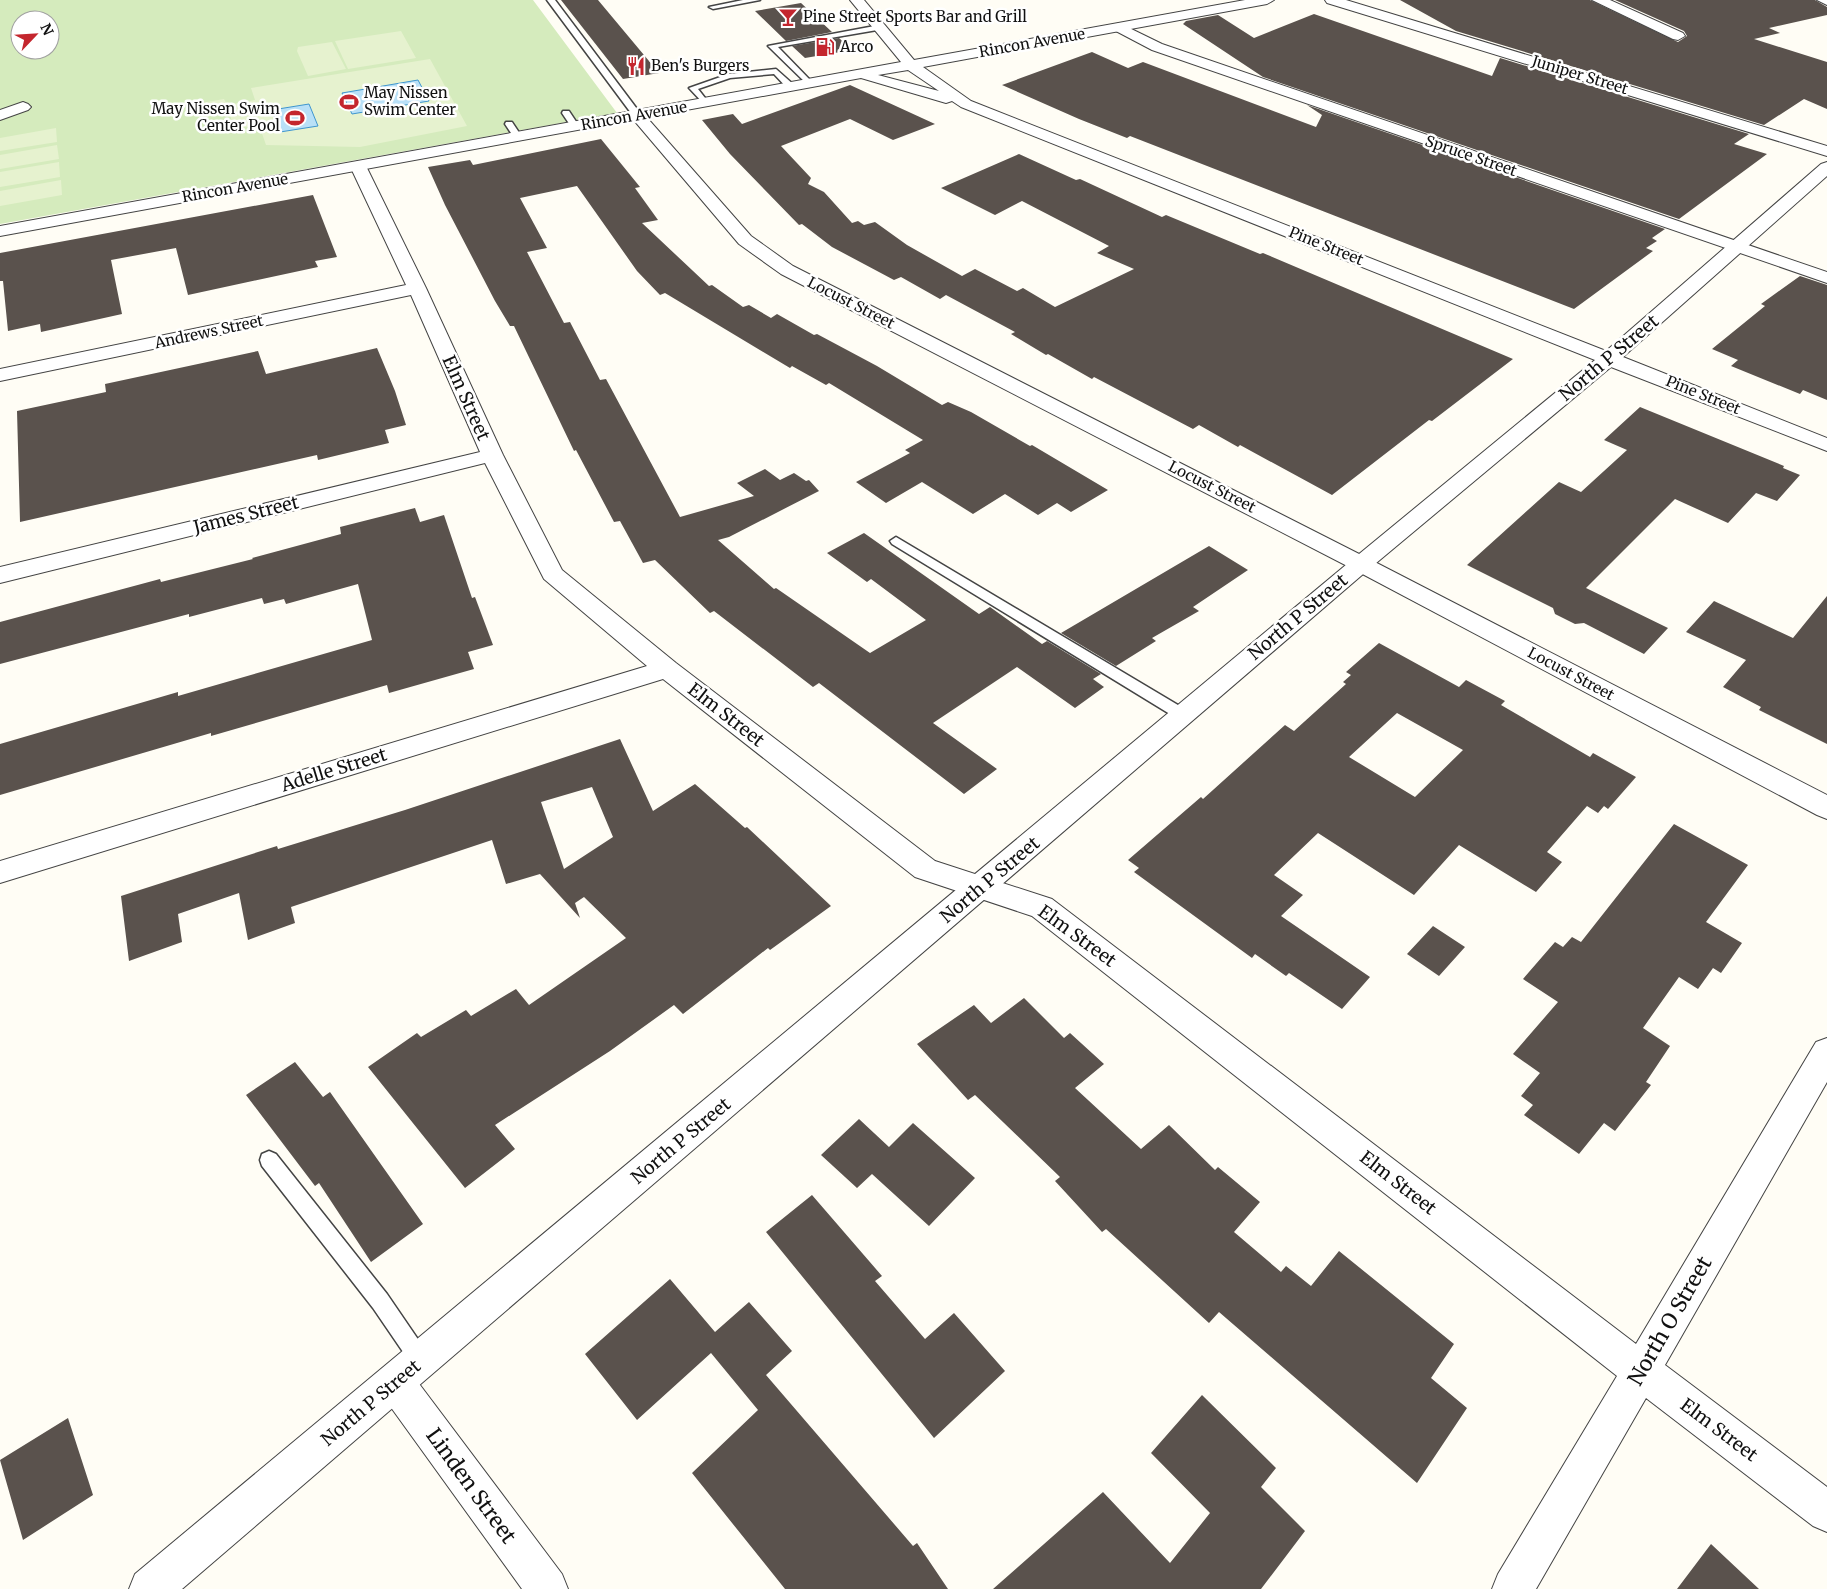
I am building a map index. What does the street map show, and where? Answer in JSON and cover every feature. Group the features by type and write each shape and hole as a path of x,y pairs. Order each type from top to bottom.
{"street":[{"name":"Pine Street","path":"858,0 911,65 966,104 1827,445"},
{"name":"Rincon Avenue","path":"0,231 358,166 514,130 575,126 1267,0"},
{"name":"Juniper Street","path":"1332,0 1827,151"},
{"path":"1599,0 1678,36"},
{"name":"Spruce Street","path":"1119,27 1157,48 1827,278"},
{"path":"850,76 875,78 966,104"},
{"path":"0,115 23,107"},
{"name":"Locust Street","path":"637,115 745,240 786,270 1362,564 1827,808"},
{"name":"Elm Street","path":"358,166 417,288 492,455 552,574 667,669 925,869 1042,907 1641,1371 1827,1512"},
{"name":"North P Street","path":"150,1589 1183,715 1609,358 1737,248 1827,167"},
{"name":"Andrews Street","path":"0,375 417,288"},
{"name":"James Street","path":"0,575 492,455"},
{"name":"Adelle Street","path":"0,872 667,669"},
{"name":"North O Street","path":"1513,1589 1827,1052"},
{"name":"Linden Street","path":"408,1372 547,1589"}],"lane":[{"path":"551,0 637,115"},
{"path":"713,7 756,0"},
{"path":"809,84 772,46 880,27"},
{"path":"566,113 575,126"},
{"path":"896,541 1183,715"},
{"path":"269,1160 380,1301 408,1372"}],"green space":[{"path":"0,0 533,0 617,113 0,224"},
{"path":"401,31 416,58 348,69 335,41"},
{"path":"332,42 346,69 308,76 297,51 298,47"},
{"name":"May Nissen Swim Center","path":"430,59 467,126 360,147 266,145 259,125 233,129 230,113 199,118 196,104 224,99 227,105 255,100 251,88"},
{"path":"56,128 57,142 0,151 0,138"},
{"path":"57,145 59,159 0,169 0,155"},
{"path":"59,162 60,177 0,187 0,172"},
{"path":"61,180 62,195 0,206 0,191"}],"water":[{"path":"418,80 429,101 352,114 342,93"},
{"name":"May Nissen Swim Center Pool","path":"309,104 318,126 280,132 272,110"}],"building":[{"path":"561,0 598,0 659,73 623,79"},
{"path":"1400,0 1590,0 1678,42 1687,36 1684,31 1615,0 1815,0 1827,7 1827,15 1769,28 1780,33 1754,39 1827,62 1827,109 1804,99 1764,125 1456,31"},
{"name":"Pine Street Sports Bar and Grill","path":"801,3 832,32 786,41 755,11"},
{"path":"1314,14 1492,76 1500,58 1749,134 1734,144 1767,154 1679,219 1263,77 1183,24 1186,21 1218,15 1254,38"},
{"path":"839,38 852,50 805,58 792,46"},
{"path":"1092,52 1128,68 1143,62 1316,127 1322,115 1307,105 1665,229 1652,238 1657,241 1646,248 1653,251 1574,309 1130,136 1127,138 1002,85"},
{"path":"850,85 935,124 893,140 850,119 781,146 811,178 808,184 824,192 852,223 858,221 864,225 875,222 907,245 962,276 975,269 1017,291 1023,288 1055,307 1134,269 1097,253 1109,246 1022,201 995,215 941,188 1019,154 1076,180 1080,179 1162,217 1166,215 1260,254 1263,253 1513,359 1432,421 1429,420 1332,495 1199,425 1193,429 1094,377 1092,379 1011,334 1015,332 946,295 940,299 901,277 894,280 832,247 802,224 799,225 730,154 702,120 733,114 742,124"},
{"path":"601,139 640,187 635,188 658,220 642,223 709,286 712,285 743,307 749,305 771,318 777,314 814,335 817,334 877,366 942,405 948,402 971,412 1030,446 1032,445 1108,490 1071,512 1057,503 1038,515 1005,494 973,514 922,482 886,503 856,482 910,453 905,450 923,440 829,383 826,385 792,366 790,368 665,293 660,295 637,271 577,186 520,198 547,248 527,252 564,323 570,322 600,380 606,379 680,517 754,496 737,483 765,469 780,480 794,473 806,481 809,480 819,491 729,537 718,540 774,589 776,588 870,653 926,620 871,579 867,582 827,553 864,533 979,614 990,607 1042,644 1047,641 1101,674 1093,679 1104,687 1075,708 1017,667 933,723 997,769 964,794 819,683 813,687 714,611 710,613 655,560 643,563 620,521 614,522 576,450 574,451 514,326 510,326 495,301 445,205 428,167 470,160 473,165"},
{"path":"313,195 337,257 315,261 318,267 188,295 176,248 111,260 122,314 41,332 40,324 8,331 3,281 0,281 0,253"},
{"path":"1800,276 1827,285 1827,400 1803,390 1800,394 1731,366 1738,360 1712,349 1765,306 1761,304"},
{"path":"377,348 395,391 406,425 385,430 389,443 318,460 317,455 20,522 17,411 106,392 105,384 258,351 266,374"},
{"path":"1640,407 1784,466 1783,468 1800,475 1777,501 1756,493 1728,523 1675,499 1586,588 1668,628 1644,654 1584,623 1575,624 1555,614 1553,608 1467,565 1559,482 1581,492 1627,450 1604,440"},
{"path":"415,508 420,522 444,515 472,598 475,597 493,645 468,652 474,669 389,693 387,685 211,736 211,733 0,795 0,744 178,692 178,696 372,640 358,584 286,604 284,599 264,604 262,598 189,617 189,614 0,664 0,622 160,579 161,582 253,559 341,534 340,527"},
{"path":"1209,546 1248,570 1193,607 1199,611 1152,638 1156,641 1116,666 1061,633"},
{"path":"1827,596 1827,744 1759,710 1761,707 1723,687 1746,660 1686,632 1714,601 1793,638"},
{"path":"1379,643 1459,687 1466,680 1505,701 1501,705 1590,757 1593,753 1636,777 1608,809 1604,806 1598,813 1587,806 1547,852 1562,862 1536,892 1459,845 1414,895 1318,833 1274,875 1303,895 1281,916 1370,977 1342,1009 1289,973 1286,976 1255,954 1252,958 1134,872 1139,868 1128,860 1201,797 1203,799 1285,725 1294,731 1346,684 1343,682 1351,675 1346,672","holes":["1397,713 1463,750 1415,797 1349,757"]},
{"path":"620,739 653,811 695,784 745,828 747,827 831,906 770,950 768,948 683,1014 674,1005 610,1051 495,1125 515,1149 465,1188 368,1067 417,1033 421,1037 466,1010 471,1016 516,989 529,1005 626,938 584,897 575,903 580,918 540,874 506,884 492,840 291,907 295,923 248,940 239,893 178,914 182,942 129,961 121,896 277,846 278,849 405,810","holes":["592,787 613,837 564,869 541,802"]},
{"path":"1674,824 1748,865 1706,922 1742,943 1721,973 1713,968 1698,989 1679,977 1643,1028 1670,1046 1646,1082 1651,1085 1615,1131 1604,1123 1579,1154 1524,1115 1533,1105 1521,1096 1540,1073 1513,1054 1558,1002 1523,979 1555,942 1563,947 1572,937 1581,942"},
{"path":"1433,926 1465,947 1439,976 1407,954"},
{"path":"1024,998 1064,1038 1070,1033 1104,1064 1075,1088 1141,1149 1169,1125 1215,1170 1218,1167 1260,1202 1234,1232 1281,1272 1286,1266 1311,1286 1339,1251 1454,1344 1431,1378 1467,1408 1417,1483 1219,1312 1209,1323 1106,1229 1102,1232 1055,1181 1060,1177 975,1095 968,1100 917,1044 974,1005 991,1023"},
{"path":"295,1062 323,1097 330,1092 423,1224 371,1262 319,1183 315,1186 246,1095"},
{"path":"859,1119 889,1147 913,1123 975,1178 929,1226 872,1174 857,1188 821,1155"},
{"path":"812,1195 882,1276 875,1281 925,1339 954,1313 1005,1371 934,1438 766,1232"},
{"path":"670,1279 715,1332 749,1302 792,1351 766,1375 913,1546 917,1543 948,1589 785,1589 692,1473 758,1410 711,1353 637,1420 585,1354"},
{"path":"1202,1395 1276,1468 1261,1487 1305,1531 1261,1589 993,1589 1103,1492 1170,1563 1210,1513 1151,1453"},
{"path":"68,1418 93,1495 23,1540 0,1460"},
{"path":"1711,1544 1759,1589 1677,1589"}],"place":[{"name":"Pine Street Sports Bar and Grill","path":"788,17"},
{"name":"Arco","path":"825,47"},
{"name":"Ben's Burgers","path":"636,66"},
{"name":"May Nissen Swim Center","path":"349,102"},
{"name":"May Nissen Swim Center Pool","path":"295,118"}]}
